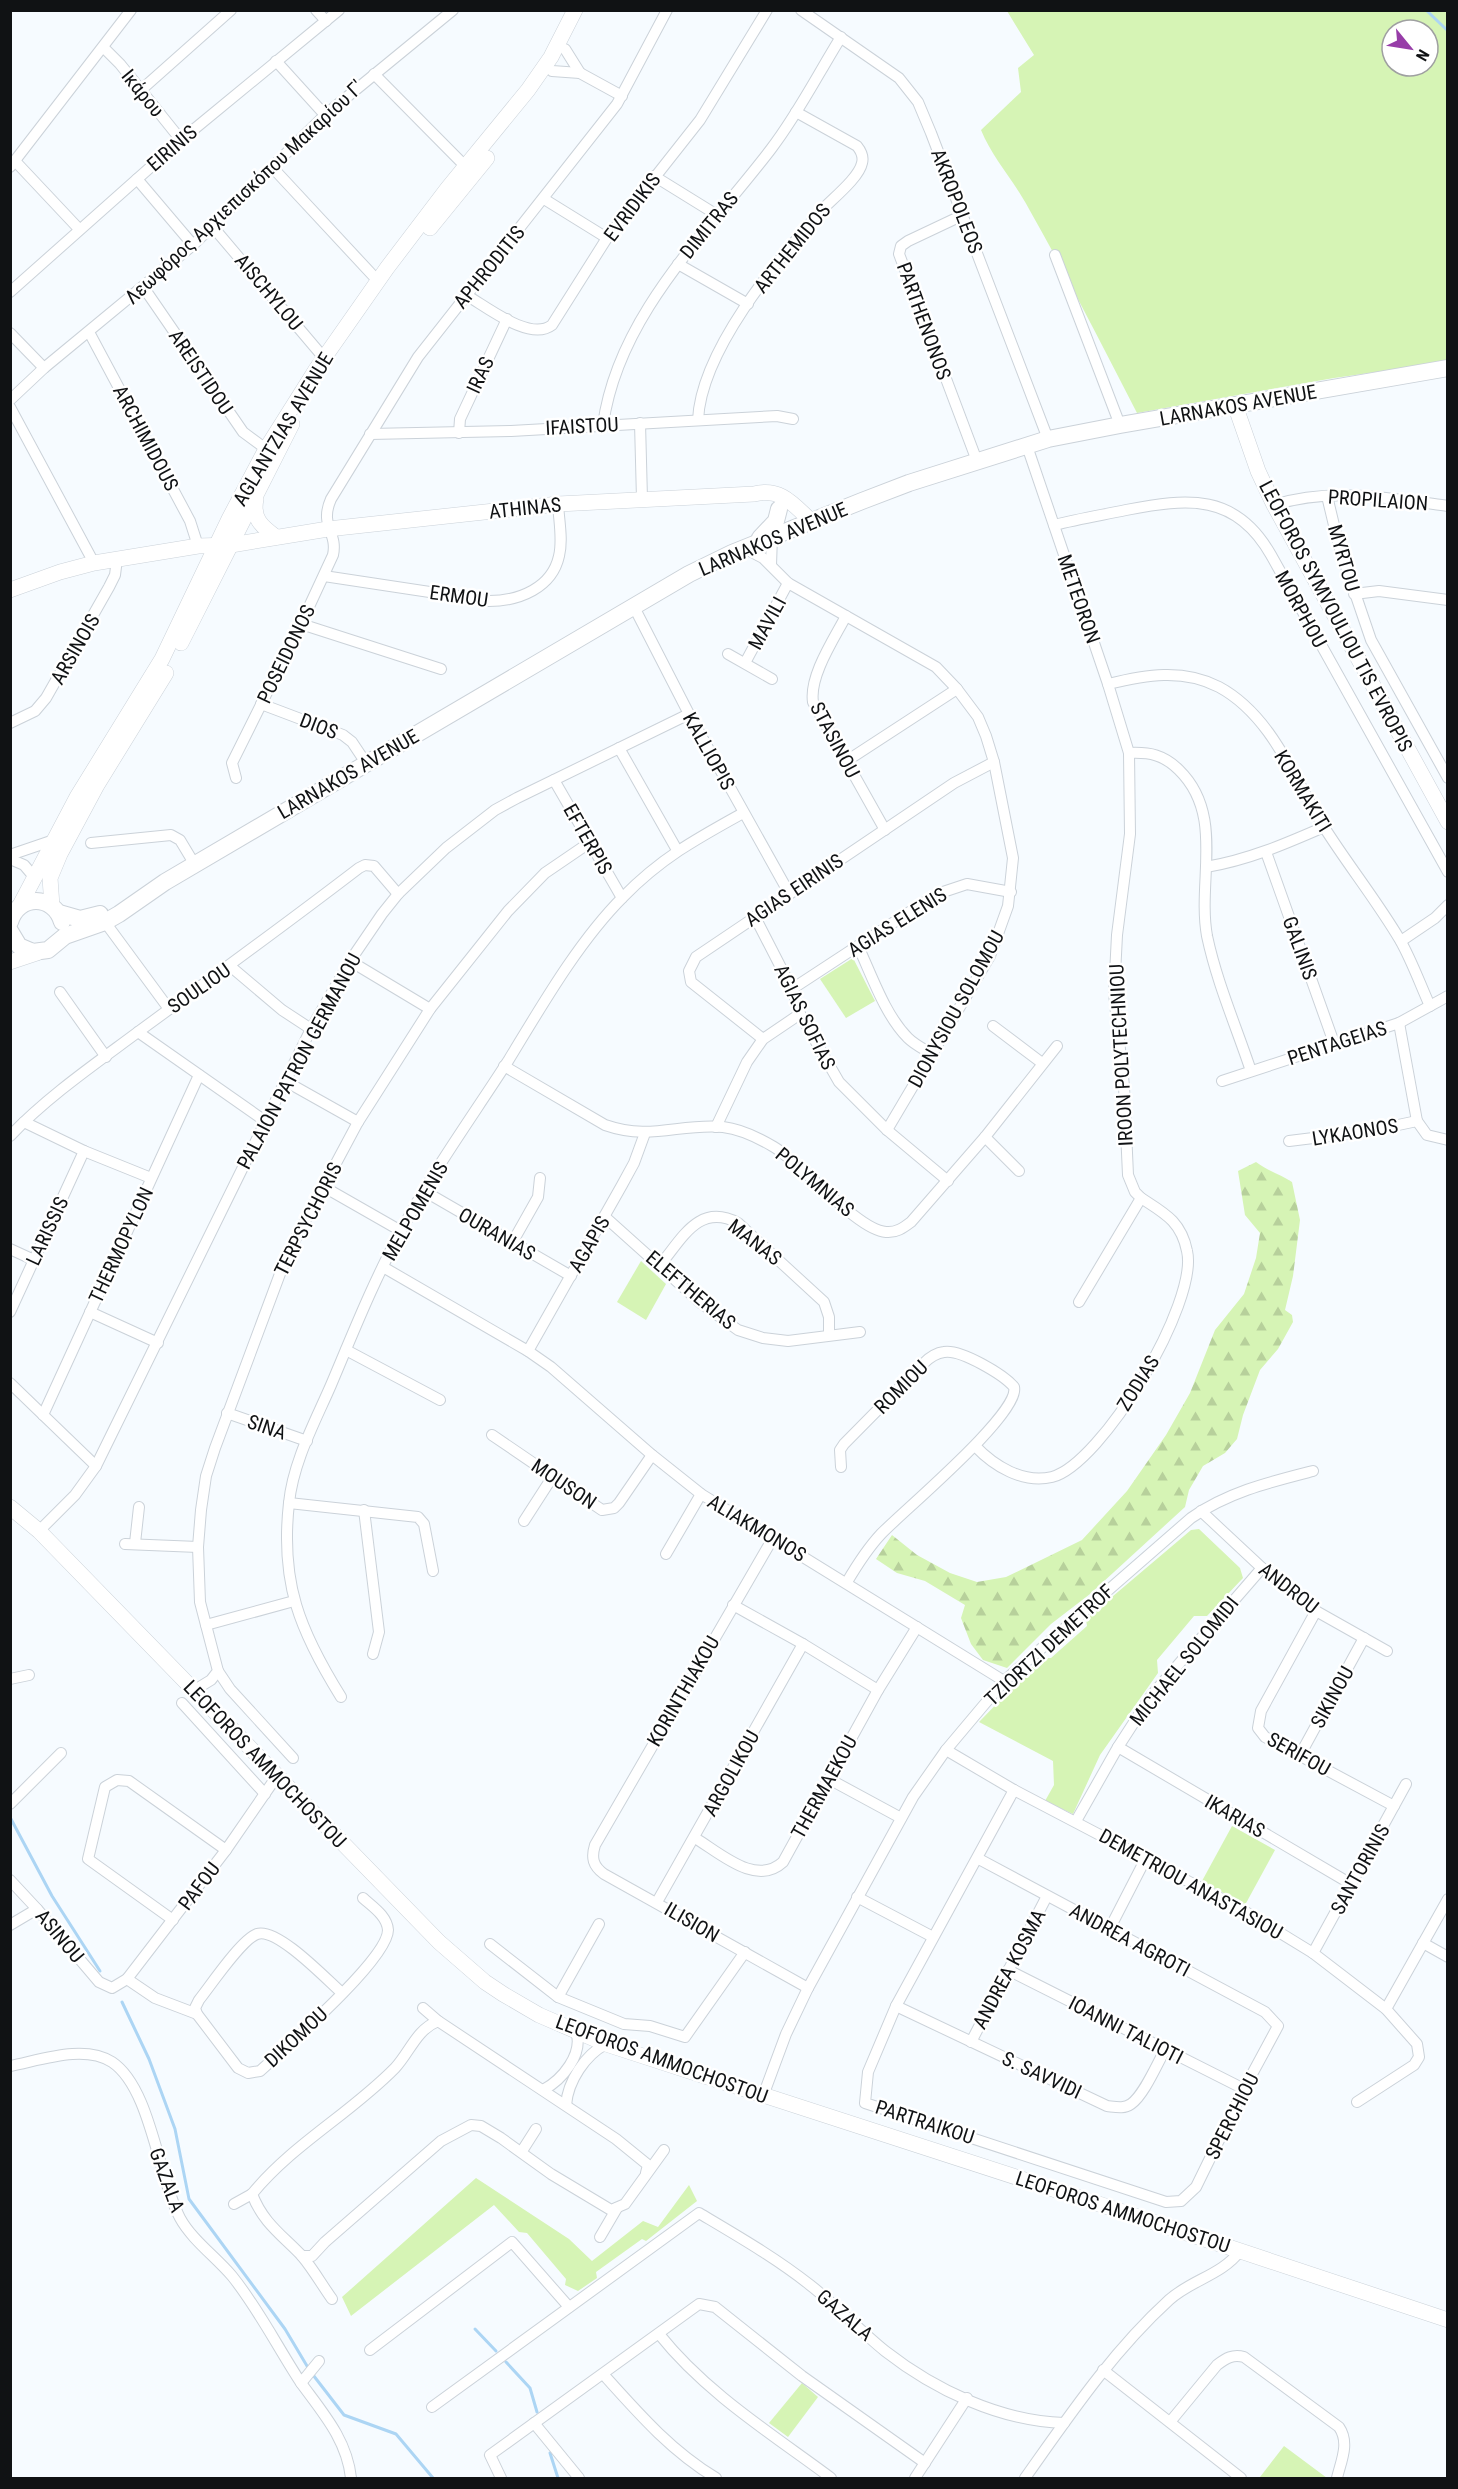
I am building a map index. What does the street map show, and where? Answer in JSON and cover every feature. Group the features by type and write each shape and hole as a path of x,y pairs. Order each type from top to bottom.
{"main road":[{"name":"AGLANTZIAS AVENUE","path":"55,910 49,884 60,854 97,785 160,684 266,449 324,358 378,281 423,220 528,90 551,57 574,10"},
{"name":"AGLANTZIAS AVENUE","path":"19,907 77,797 157,669 204,574 257,493 302,406 329,364 433,224 516,122 552,71 584,10"},
{"name":"LARNAKOS AVENUE","path":"10,962 48,950 58,940 105,922 141,901 165,882 712,561 790,528 909,483 1048,440 1120,425 1448,368"},
{"name":"LEOFOROS SYMVOULIOU TIS EVROPIS","path":"1235,405 1258,471 1274,505 1448,822"},
{"name":"ATHINAS","path":"10,590 60,572 94,563 191,547 224,546 328,529 558,504 754,494 766,491 780,495 810,520"},
{"path":"257,493 254,513 262,527 276,537"},
{"path":"754,494 769,499 790,528"},
{"path":"749,545 776,521 778,509"},
{"path":"191,547 202,559 204,574"},
{"name":"LARNAKOS AVENUE","path":"19,907 34,900 80,919 96,916 146,888 165,882"},
{"path":"10,922 19,907"},
{"path":"55,910 62,927 58,940"},
{"path":"10,932 19,946 37,953"},
{"path":"10,1493 32,1517 39,1531"},
{"path":"10,1507 39,1531"},
{"name":"LEOFOROS AMMOCHOSTOU","path":"39,1531 439,1941 485,1982 524,2007 606,2044 1448,2320"}],"street":[{"path":"80,229 13,164 131,10"},
{"path":"141,90 231,10"},
{"path":"316,10 326,21"},
{"name":"EIRINIS","path":"10,292 181,140 339,10"},
{"name":"Λεωφόρος Αρχιεπισκόπου Μακαρίου Γ'","path":"10,400 44,368 144,288 213,227 325,115 453,10"},
{"name":"APHRODITIS","path":"328,529 326,514 328,505 418,357 544,199 622,96 667,10"},
{"name":"EVRIDIKIS","path":"466,295 507,319 536,331 552,325 607,238 700,120 767,10"},
{"name":"AKROPOLEOS","path":"801,10 892,71 913,94 963,215 1048,440"},
{"name":"DIMITRAS","path":"603,425 607,398 620,364 644,316 678,264 773,147 841,37"},
{"name":"Ικάρου","path":"104,48 181,140"},
{"path":"565,49 580,73"},
{"path":"276,61 325,115"},
{"path":"552,71 580,73 622,96"},
{"path":"374,74 466,167"},
{"name":"ARTHEMIDOS","path":"698,420 700,396 711,367 765,277 822,210 855,176 862,163 862,153 857,146 796,112"},
{"path":"272,166 378,281"},
{"path":"654,176 717,215"},
{"path":"138,178 193,245"},
{"path":"544,199 607,238"},
{"name":"PARTHENONOS","path":"963,215 908,241 901,246 899,254 977,461"},
{"name":"AISCHYLOU","path":"213,227 324,358"},
{"path":"1055,255 1120,425"},
{"path":"678,264 748,304"},
{"name":"AREISTIDOU","path":"144,288 243,432 266,449"},
{"name":"IRAS","path":"459,433 460,419 507,319"},
{"name":"ARCHIMIDOUS","path":"89,332 190,521 191,547"},
{"path":"10,333 44,368"},
{"path":"10,407 94,563"},
{"name":"IFAISTOU","path":"370,434 459,433 777,416 793,419"},
{"path":"640,423 642,499"},
{"name":"METEORON","path":"1027,446 1108,684 1129,753"},
{"name":"PROPILAION","path":"1274,505 1295,499 1361,495 1448,506"},
{"name":"MYRTOU","path":"1327,496 1339,546 1371,640 1448,778"},
{"name":"MORPHOU","path":"1054,525 1141,507 1186,501 1208,504 1248,523 1264,542 1448,872"},
{"name":"ERMOU","path":"324,576 489,601 515,599 534,590 555,568 560,547 558,504"},
{"name":"POSEIDONOS","path":"236,778 232,763 324,576 334,550 328,529"},
{"path":"771,565 772,536"},
{"name":"DIONYSIOU SOLOMOU","path":"749,545 788,583 936,667 957,689 978,717 994,762 1007,818 1013,858 1011,892 1003,925 990,956 887,1130"},
{"name":"ARSINOIS","path":"10,723 35,711 46,698 109,587 115,575 117,559"},
{"name":"MAVILI","path":"745,663 788,583"},
{"path":"1354,594 1379,591 1448,600"},
{"name":"KALLIOPIS","path":"633,607 689,714 789,893"},
{"name":"STASINOU","path":"846,616 818,672 812,694 819,716 885,830"},
{"path":"301,624 441,669"},
{"name":"MAVILI","path":"728,654 772,679"},
{"name":"KORMAKITI","path":"1108,684 1147,676 1177,674 1204,681 1231,694 1252,711 1266,729 1324,828 1401,941 1430,1006"},
{"path":"845,762 957,689"},
{"name":"DIOS","path":"261,704 343,735 352,742 366,763"},
{"name":"PALAION PATRON GERMANOU","path":"39,1531 75,1495 96,1466 311,1029 350,961 399,894 446,848 495,810 689,714"},
{"path":"620,748 677,850"},
{"path":"1129,753 1151,753 1167,759 1193,787 1202,806 1206,831 1205,921 1218,979 1251,1071"},
{"name":"IROON POLYTECHNIOU","path":"1129,753 1130,834 1117,935 1114,994 1124,1086 1128,1175 1141,1198"},
{"name":"AGIAS EIRINIS","path":"763,1039 695,986 691,981 689,971 696,957 954,783 994,762"},
{"name":"EFTERPIS","path":"554,780 622,898"},
{"name":"MELPOMENIS","path":"341,1697 310,1644 294,1601 288,1567 289,1503 292,1483 307,1441 383,1268 400,1231 424,1191 584,944 622,898 677,850 743,813"},
{"path":"1206,867 1230,863 1266,852 1324,828"},
{"path":"91,843 171,835 180,840 195,865"},
{"path":"10,855 54,840"},
{"name":"TERPSYCHORIS","path":"293,1758 230,1689 218,1671 201,1602 198,1547 206,1476 282,1265 358,1122 430,1009 508,911 545,873 589,843"},
{"name":"GALINIS","path":"1266,852 1334,1043"},
{"path":"10,859 24,866 35,878"},
{"name":"SOULIOU","path":"10,1136 106,1056 359,868 369,864 377,869 399,894"},
{"name":"AGIAS ELENIS","path":"792,989 925,900 948,889 967,884 1011,892"},
{"path":"1401,941 1435,918 1448,905"},
{"name":"AGIAS SOFIAS","path":"755,917 792,989 800,1014 839,1082 887,1130 948,1181"},
{"path":"105,922 169,1009"},
{"path":"858,946 877,987 901,1029 914,1043 932,1054"},
{"path":"350,961 430,1009"},
{"path":"230,966 282,1010 311,1029"},
{"path":"60,992 106,1056"},
{"name":"PENTAGEIAS","path":"1222,1082 1399,1023 1448,996"},
{"path":"716,1127 742,1072 763,1039 800,1014"},
{"path":"1399,1023 1417,1121"},
{"path":"993,1026 1042,1063"},
{"path":"138,1032 265,1121"},
{"name":"POLYMNIAS","path":"504,1066 605,1125 618,1130 645,1133 716,1127 735,1130 774,1146 867,1225 889,1233 901,1230 911,1222 948,1181 1057,1046"},
{"name":"THERMOPYLON","path":"43,1415 199,1075"},
{"path":"285,1081 358,1122"},
{"name":"LYKAONOS","path":"1289,1142 1370,1131 1417,1121 1427,1135 1448,1140"},
{"path":"24,1122 84,1151 151,1178"},
{"name":"AGAPIS","path":"528,1351 634,1163 645,1133"},
{"path":"985,1137 1019,1171"},
{"name":"LARISSIS","path":"10,1312 84,1151"},
{"path":"512,1243 538,1197 540,1178"},
{"path":"324,1187 400,1231"},
{"name":"OURANIAS","path":"424,1191 570,1276"},
{"path":"1079,1302 1141,1198"},
{"name":"ZODIAS","path":"975,1446 992,1462 1008,1471 1030,1478 1051,1477 1074,1467 1084,1457 1130,1397 1172,1323 1184,1292 1189,1269 1187,1251 1176,1226 1163,1211 1141,1198"},
{"name":"MANAS","path":"660,1265 697,1222 711,1216 729,1218 738,1223 824,1302 829,1317 829,1335"},
{"name":"ELEFTHERIAS","path":"605,1217 709,1309 738,1330 774,1340 788,1341 860,1332"},
{"path":"10,1250 34,1260"},
{"name":"ALIAKMONOS","path":"383,1268 528,1351 569,1381 652,1455 701,1494 1004,1681"},
{"path":"90,1312 158,1343"},
{"path":"346,1350 440,1400"},
{"name":"ROMIOU","path":"841,1467 840,1450 844,1444 924,1363 939,1353 949,1351 973,1360 1009,1381 1016,1390 1010,1406 975,1446"},
{"path":"10,1383 96,1466"},
{"name":"SINA","path":"227,1413 307,1441"},
{"name":"MOUSON","path":"492,1435 602,1510 610,1509 619,1503 652,1455"},
{"path":"846,1582 858,1562 879,1536 922,1493 975,1446"},
{"name":"TZIORTZI DEMETROF","path":"763,2096 786,2034 808,1988 901,1818 946,1750 1004,1681 1178,1528 1202,1511 1254,1486 1313,1471"},
{"path":"524,1521 553,1476"},
{"path":"666,1554 701,1494"},
{"path":"289,1503 421,1518 433,1571"},
{"path":"139,1507 130,1544 198,1547"},
{"path":"364,1510 379,1632 373,1654"},
{"name":"ANDROU","path":"1202,1511 1262,1568 1316,1611 1387,1651"},
{"name":"KORINTHIAKOU","path":"595,1845 773,1538"},
{"name":"MICHAEL SOLOMIDI","path":"1076,1821 1151,1696 1262,1568"},
{"path":"206,1625 294,1601"},
{"path":"733,1605 878,1690"},
{"name":"SERIFOU","path":"1316,1611 1261,1711 1257,1724 1259,1731 1265,1737 1394,1806"},
{"name":"THERMAEKOU","path":"695,1838 749,1870 768,1871 783,1862 878,1690 917,1627"},
{"name":"SIKINOU","path":"1300,1755 1364,1638"},
{"name":"ARGOLIKOU","path":"657,1902 803,1644"},
{"path":"193,1691 211,1680 218,1671"},
{"path":"10,1679 30,1675"},
{"path":"182,1703 265,1794"},
{"name":"IKARIAS","path":"1118,1748 1351,1884"},
{"name":"DEMETRIOU ANASTASIOU","path":"946,1750 1014,1790 1241,1909 1313,1953 1386,2009 1417,2043 1419,2057 1414,2065 1357,2102"},
{"path":"10,1804 61,1753"},
{"name":"PAFOU","path":"112,1988 127,1979 173,1920 226,1850 277,1776"},
{"path":"829,1779 901,1818"},
{"path":"173,1920 88,1858 105,1787 117,1780 129,1781 226,1850"},
{"name":"SANTORINIS","path":"1313,1953 1406,1784"},
{"name":"PARTRAIKOU","path":"1014,1790 896,2006 868,2072 865,2103 1166,2202 1180,2201"},
{"name":"ILISION","path":"595,1845 593,1860 599,1870 808,1988"},
{"name":"ANDREA AGROTI","path":"977,1858 1265,2012 1278,2026"},
{"path":"1110,1928 1146,1858"},
{"name":"ASINOU","path":"10,1881 99,1982 112,1988"},
{"path":"857,1896 933,1937"},
{"name":"ANDREA KOSMA","path":"971,2042 1047,1896"},
{"name":"DIKOMOU","path":"342,1993 285,1943 263,1933 256,1935 241,1947 195,2008 197,2014 238,2068 248,2073 256,2073 342,1993 375,1957 387,1939 386,1920 363,1898"},
{"path":"1386,2009 1448,1899"},
{"path":"10,1925 37,1909"},
{"path":"558,1997 599,1924"},
{"path":"1423,1943 1448,1957"},
{"path":"490,1944 558,1997 624,2024 650,2026 685,2037 745,1952"},
{"name":"IOANNI TALIOTI","path":"1008,1970 1244,2089"},
{"path":"127,1979 155,1998 197,2014"},
{"name":"S. SAVVIDI","path":"896,2006 1107,2106 1125,2106 1137,2098 1165,2050"},
{"path":"423,2008 438,2021 566,2105 638,2156 648,2165 646,2173"},
{"path":"234,2204 252,2194 276,2166 394,2068 426,2026 438,2021"},
{"name":"SPERCHIOU","path":"1180,2201 1191,2194 1196,2187 1278,2026"},
{"path":"543,2090 559,2080 574,2058 579,2043 576,2031"},
{"path":"566,2105 568,2091 578,2073 593,2051 606,2044"},
{"name":"GAZALA","path":"10,2066 73,2054 91,2054 105,2058 121,2069 136,2092 180,2219 242,2289 301,2383 329,2420 349,2461 351,2478"},
{"path":"302,2256 312,2256 441,2141 461,2128 471,2125 481,2126 522,2151 551,2174 611,2210 625,2204 664,2150"},
{"path":"522,2151 536,2129"},
{"path":"252,2194 264,2218 284,2241 302,2256 332,2299"},
{"path":"600,2237 617,2208"},
{"name":"GAZALA","path":"568,2307 699,2213 809,2283 886,2351 939,2387 988,2407 1042,2422 1064,2423"},
{"path":"370,2350 512,2242 568,2307 432,2407"},
{"path":"1025,2478 1103,2370 1175,2295 1227,2265 1240,2251"},
{"path":"501,2478 490,2455 699,2304 715,2307 802,2376 925,2463"},
{"path":"660,2334 678,2358 713,2390 831,2478"},
{"path":"1170,2422 1217,2365 1235,2355 1244,2357 1339,2427 1345,2439 1345,2447 1337,2478"},
{"path":"301,2383 319,2361"},
{"path":"1103,2370 1240,2478"},
{"path":"603,2374 655,2432 691,2463 716,2478"},
{"path":"915,2478 967,2398"},
{"path":"534,2423 579,2478"}],"green space":[{"path":"1007,11 1447,11 1447,362 1334,378 1137,413 1043,234 981,130 1021,92 1018,68 1034,55"},
{"path":"853,958 875,1001 846,1018 820,979"},
{"path":"1256,1162 1292,1182 1300,1220 1293,1276 1285,1310 1292,1315 1293,1322 1278,1349 1260,1370 1243,1415 1237,1439 1225,1453 1203,1466 1189,1490 1185,1507 1090,1594 1051,1624 1007,1668 983,1660 971,1644 961,1618 965,1605 925,1581 897,1573 876,1559 892,1535 917,1555 950,1573 977,1582 1006,1577 1082,1540 1127,1491 1166,1435 1190,1393 1215,1330 1244,1294 1256,1258 1260,1233 1245,1215 1238,1171"},
{"path":"641,1261 666,1284 646,1320 617,1302"},
{"path":"1199,1529 1240,1568 1243,1578 1207,1616 1194,1616 1157,1660 1158,1673 1100,1755 1073,1814 1045,1801 1054,1785 1053,1761 979,1722 1041,1658 1051,1658 1087,1626 1086,1619 1191,1530"},
{"path":"1232,1826 1275,1850 1245,1905 1202,1881"},
{"path":"476,2178 569,2239 592,2261 643,2221 658,2227 689,2185 697,2201 646,2241 642,2239 596,2272 597,2278 578,2291 565,2285 566,2279 527,2233 519,2232 494,2205 351,2316 342,2297"},
{"path":"802,2383 818,2397 788,2437 769,2423"},
{"path":"1284,2446 1327,2478 1260,2477"}],"waterway":[{"path":"1426,10 1448,31"},
{"path":"11,1819 52,1896 100,1971"},
{"path":"122,2002 149,2059 175,2129 189,2199 285,2329 310,2371 344,2415 396,2434 433,2478"},
{"path":"475,2329 496,2351"},
{"path":"506,2362 530,2388 537,2412"},
{"path":"550,2453 558,2478"}]}
